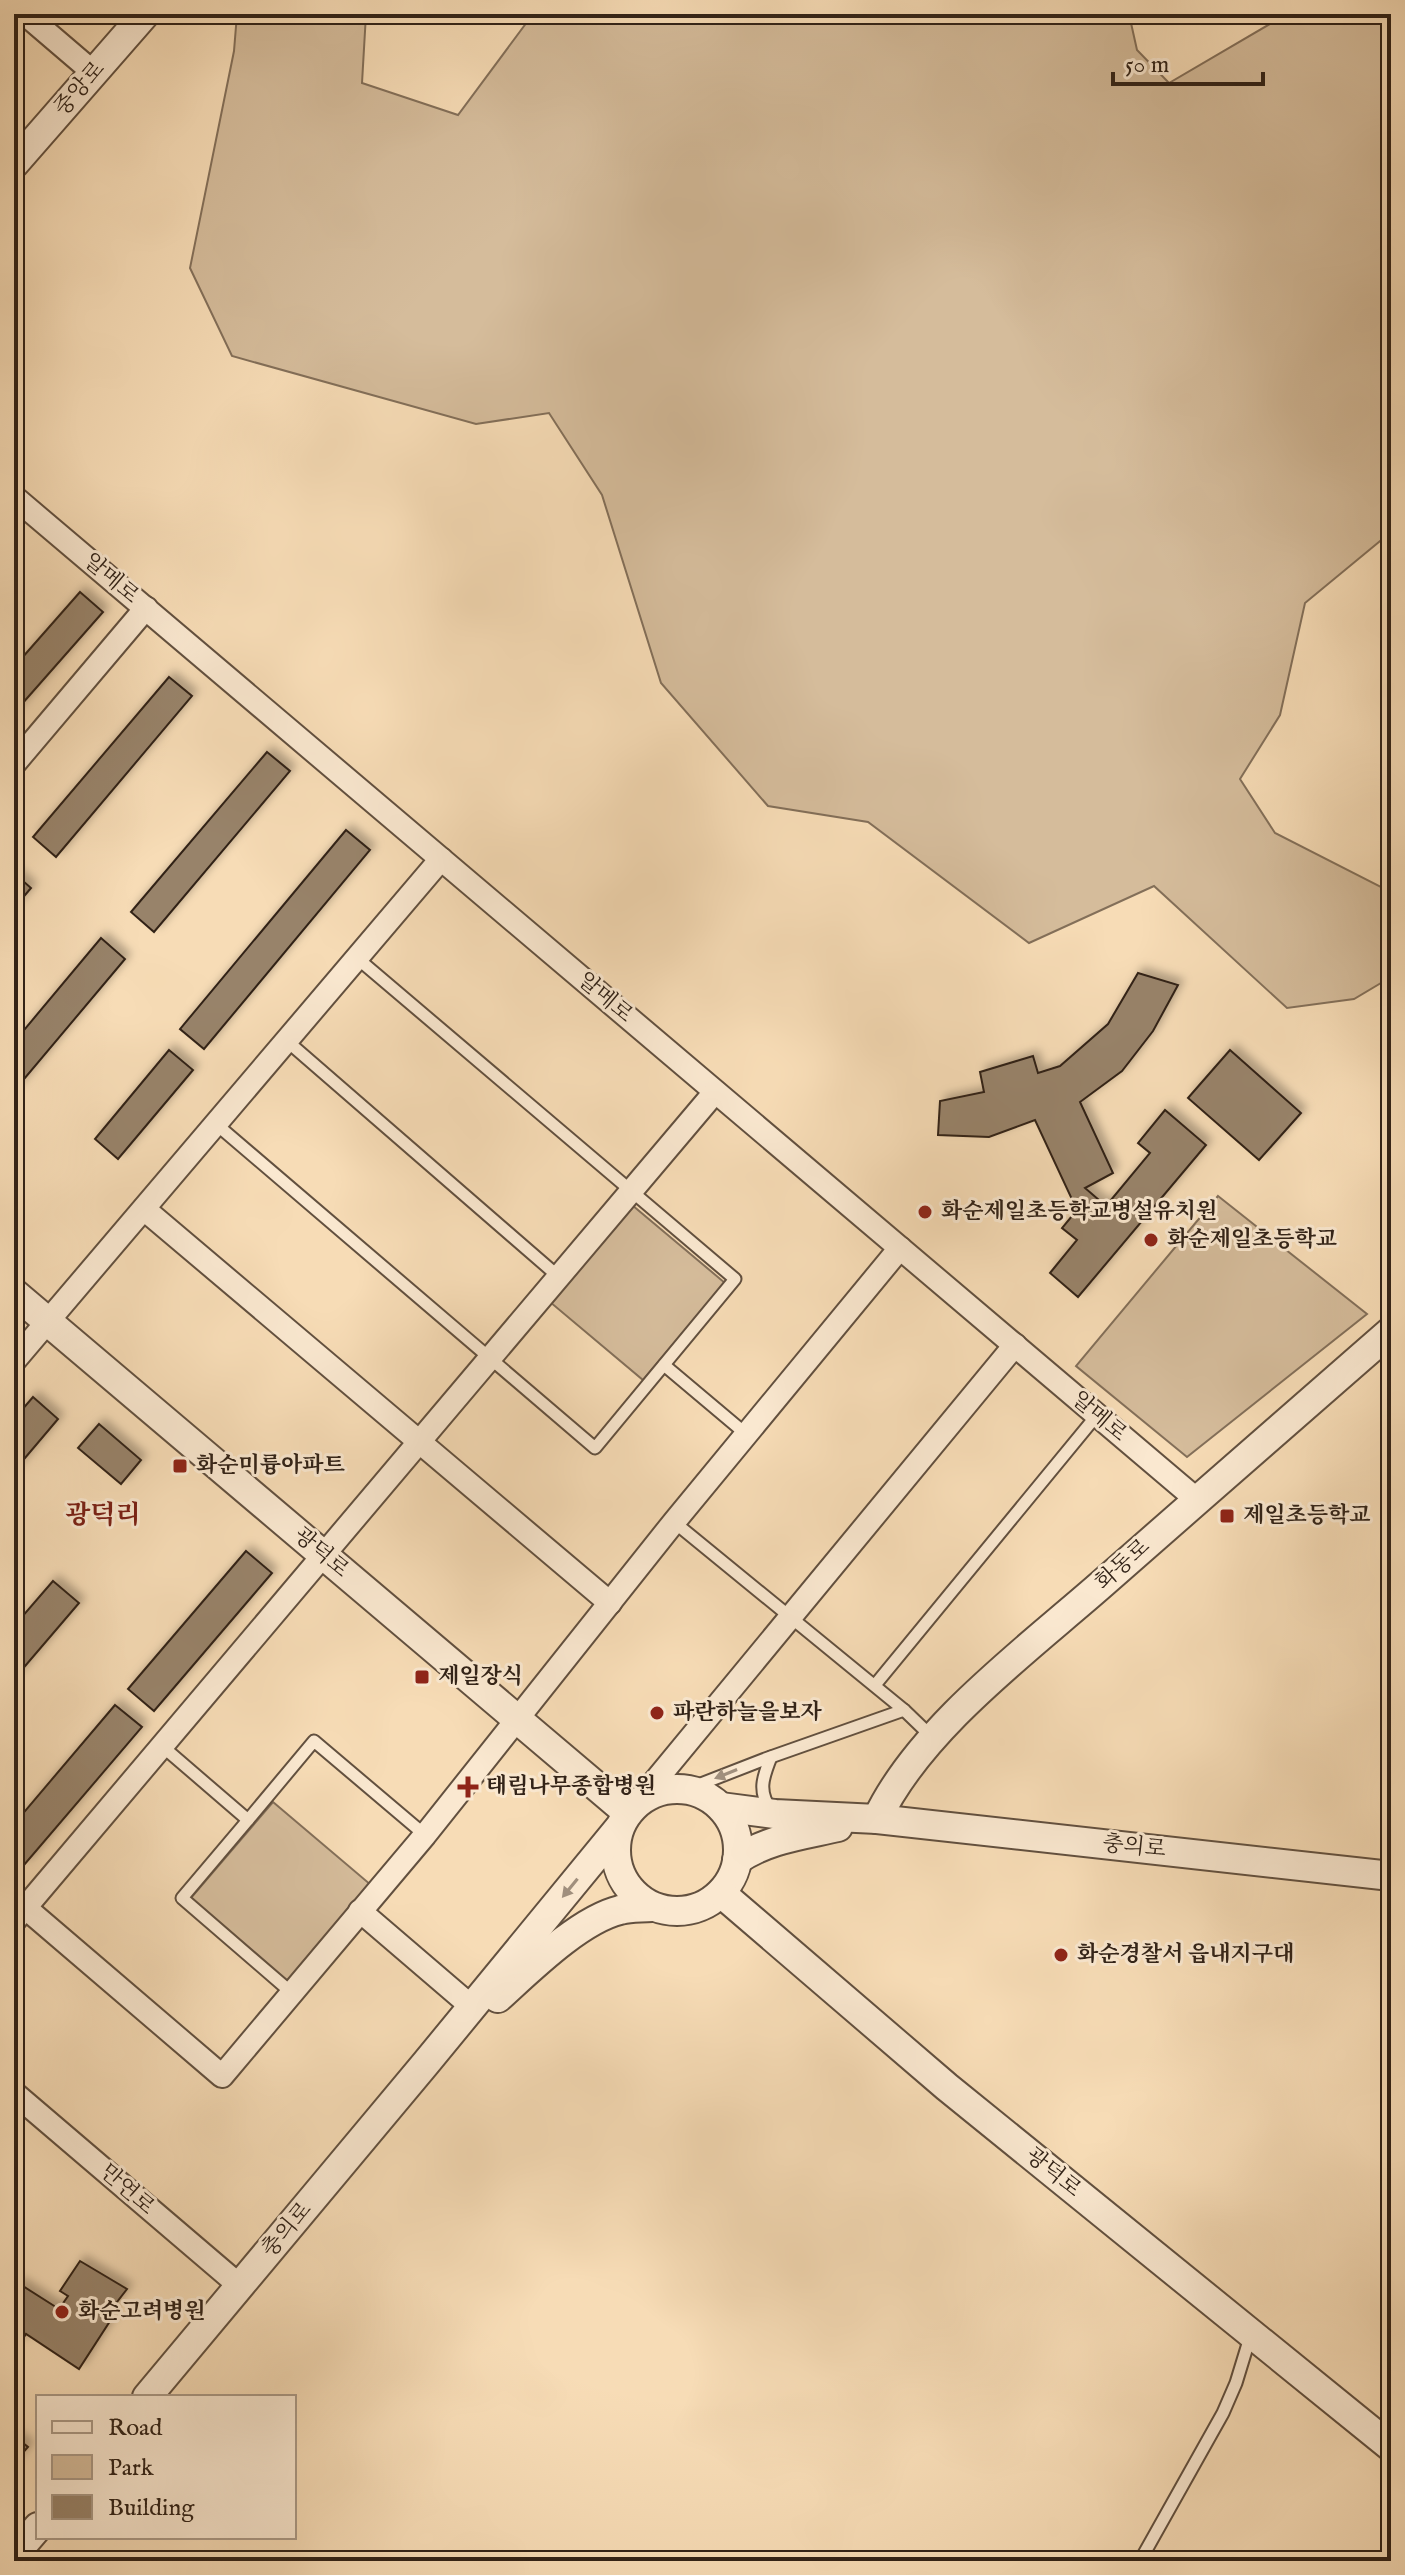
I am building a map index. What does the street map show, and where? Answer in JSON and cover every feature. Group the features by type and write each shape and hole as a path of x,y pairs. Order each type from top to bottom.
{"street":[{"path":"25,14 94,73"},
{"name":"중앙로","path":"15,160 145,14"},
{"name":"알메로","path":"14,497 1196,1499"},
{"path":"14,764 146,608"},
{"path":"14,1361 441,859"},
{"path":"715,1092 162,1746 18,1909 222,2076 425,1835 674,1522 900,1248"},
{"path":"144,1209 610,1603"},
{"name":"광덕로","path":"14,1293 628,1815"},
{"name":"화동로","path":"877,1819 887,1797 933,1737 998,1675 1391,1331"},
{"path":"628,1815 653,1794 670,1789 688,1789 705,1795 721,1807 738,1840 732,1878 721,1893 706,1905 688,1911 669,1912 651,1907 636,1897 624,1882 617,1865 615,1846 628,1815 1015,1345"},
{"name":"충의로","path":"721,1807 775,1814 877,1819 1391,1876"},
{"name":"충의로","path":"149,2395 628,1815"},
{"name":"충의로","path":"737,1860 753,1849 779,1840 877,1819"},
{"name":"광덕로","path":"721,1893 947,2087 1391,2447"},
{"name":"충의로","path":"426,2063 562,1943 591,1923 619,1910 651,1907"},
{"path":"360,1911 472,2007"},
{"name":"만연로","path":"14,2093 240,2286"},
{"path":"14,2555 36,2529"}],"lane":[{"path":"216,1124 595,1448 735,1279 357,958"},
{"path":"287,1041 559,1277"},
{"path":"664,1365 746,1434"},
{"path":"875,1685 1097,1415"},
{"path":"674,1522 875,1685 933,1737"},
{"path":"688,1789 904,1710"},
{"path":"292,1993 182,1898 314,1741 425,1835"},
{"path":"162,1746 248,1820"},
{"path":"768,1758 762,1791 765,1802 775,1814"},
{"path":"1140,2561 1223,2413 1251,2333"}],"green space":[{"path":"237,14 366,14 362,83 458,115 533,14 1129,14 1137,50 1169,83 1287,14 1391,14 1391,532 1305,603 1280,715 1240,779 1275,833 1391,892 1391,977 1354,999 1287,1008 1154,886 1029,943 868,822 768,806 661,683 602,495 549,413 476,424 232,356 190,268 234,51"},
{"path":"1218,1196 1367,1314 1187,1457 1076,1366"},
{"path":"632,1205 725,1283 643,1380 550,1302"},
{"path":"273,1802 371,1885 288,1982 190,1899"}],"building":[{"path":"80,592 103,612 14,713 14,667"},
{"path":"169,677 192,696 56,857 33,837"},
{"path":"267,752 290,771 154,932 131,912"},
{"path":"346,830 370,850 204,1049 180,1029"},
{"path":"14,873 31,888 14,908"},
{"path":"101,938 125,959 14,1091 14,1042"},
{"path":"1138,973 1178,985 1153,1031 1122,1071 1080,1102 1113,1173 1085,1188 1106,1206 1150,1153 1138,1143 1165,1110 1206,1145 1078,1297 1050,1273 1077,1240 1062,1228 1077,1210 1035,1120 989,1137 938,1135 940,1101 984,1092 980,1072 1033,1056 1038,1073 1060,1066 1108,1024"},
{"path":"169,1050 193,1070 118,1159 95,1139"},
{"path":"1230,1050 1301,1113 1259,1160 1188,1098"},
{"path":"33,1397 58,1419 14,1471 14,1419"},
{"path":"99,1424 141,1460 121,1484 78,1448"},
{"path":"246,1551 272,1573 154,1711 128,1689"},
{"path":"53,1581 79,1603 14,1679 14,1626"},
{"path":"115,1705 142,1727 24,1865 14,1856 14,1824"},
{"name":"화순고려병원","path":"80,2261 127,2289 107,2315 112,2318 79,2369 26,2334 20,2343 14,2339 14,2290 18,2283 59,2309 68,2296 60,2291"},
{"path":"14,2436 28,2447 14,2463"}],"place":[{"name":"화순제일초등학교병설유치원","path":"925,1212"},
{"name":"화순제일초등학교","path":"1151,1240"},
{"name":"화순미륭아파트","path":"180,1466"},
{"name":"제일초등학교","path":"1227,1516"},
{"name":"제일장식","path":"422,1677"},
{"name":"파란하늘을보자","path":"657,1713"},
{"name":"태림나무종합병원","path":"468,1787"},
{"name":"화순경찰서 읍내지구대","path":"1061,1955"},
{"name":"화순고려병원","path":"62,2312"}],"district":[{"name":"광덕리","path":"103,1515"}]}
